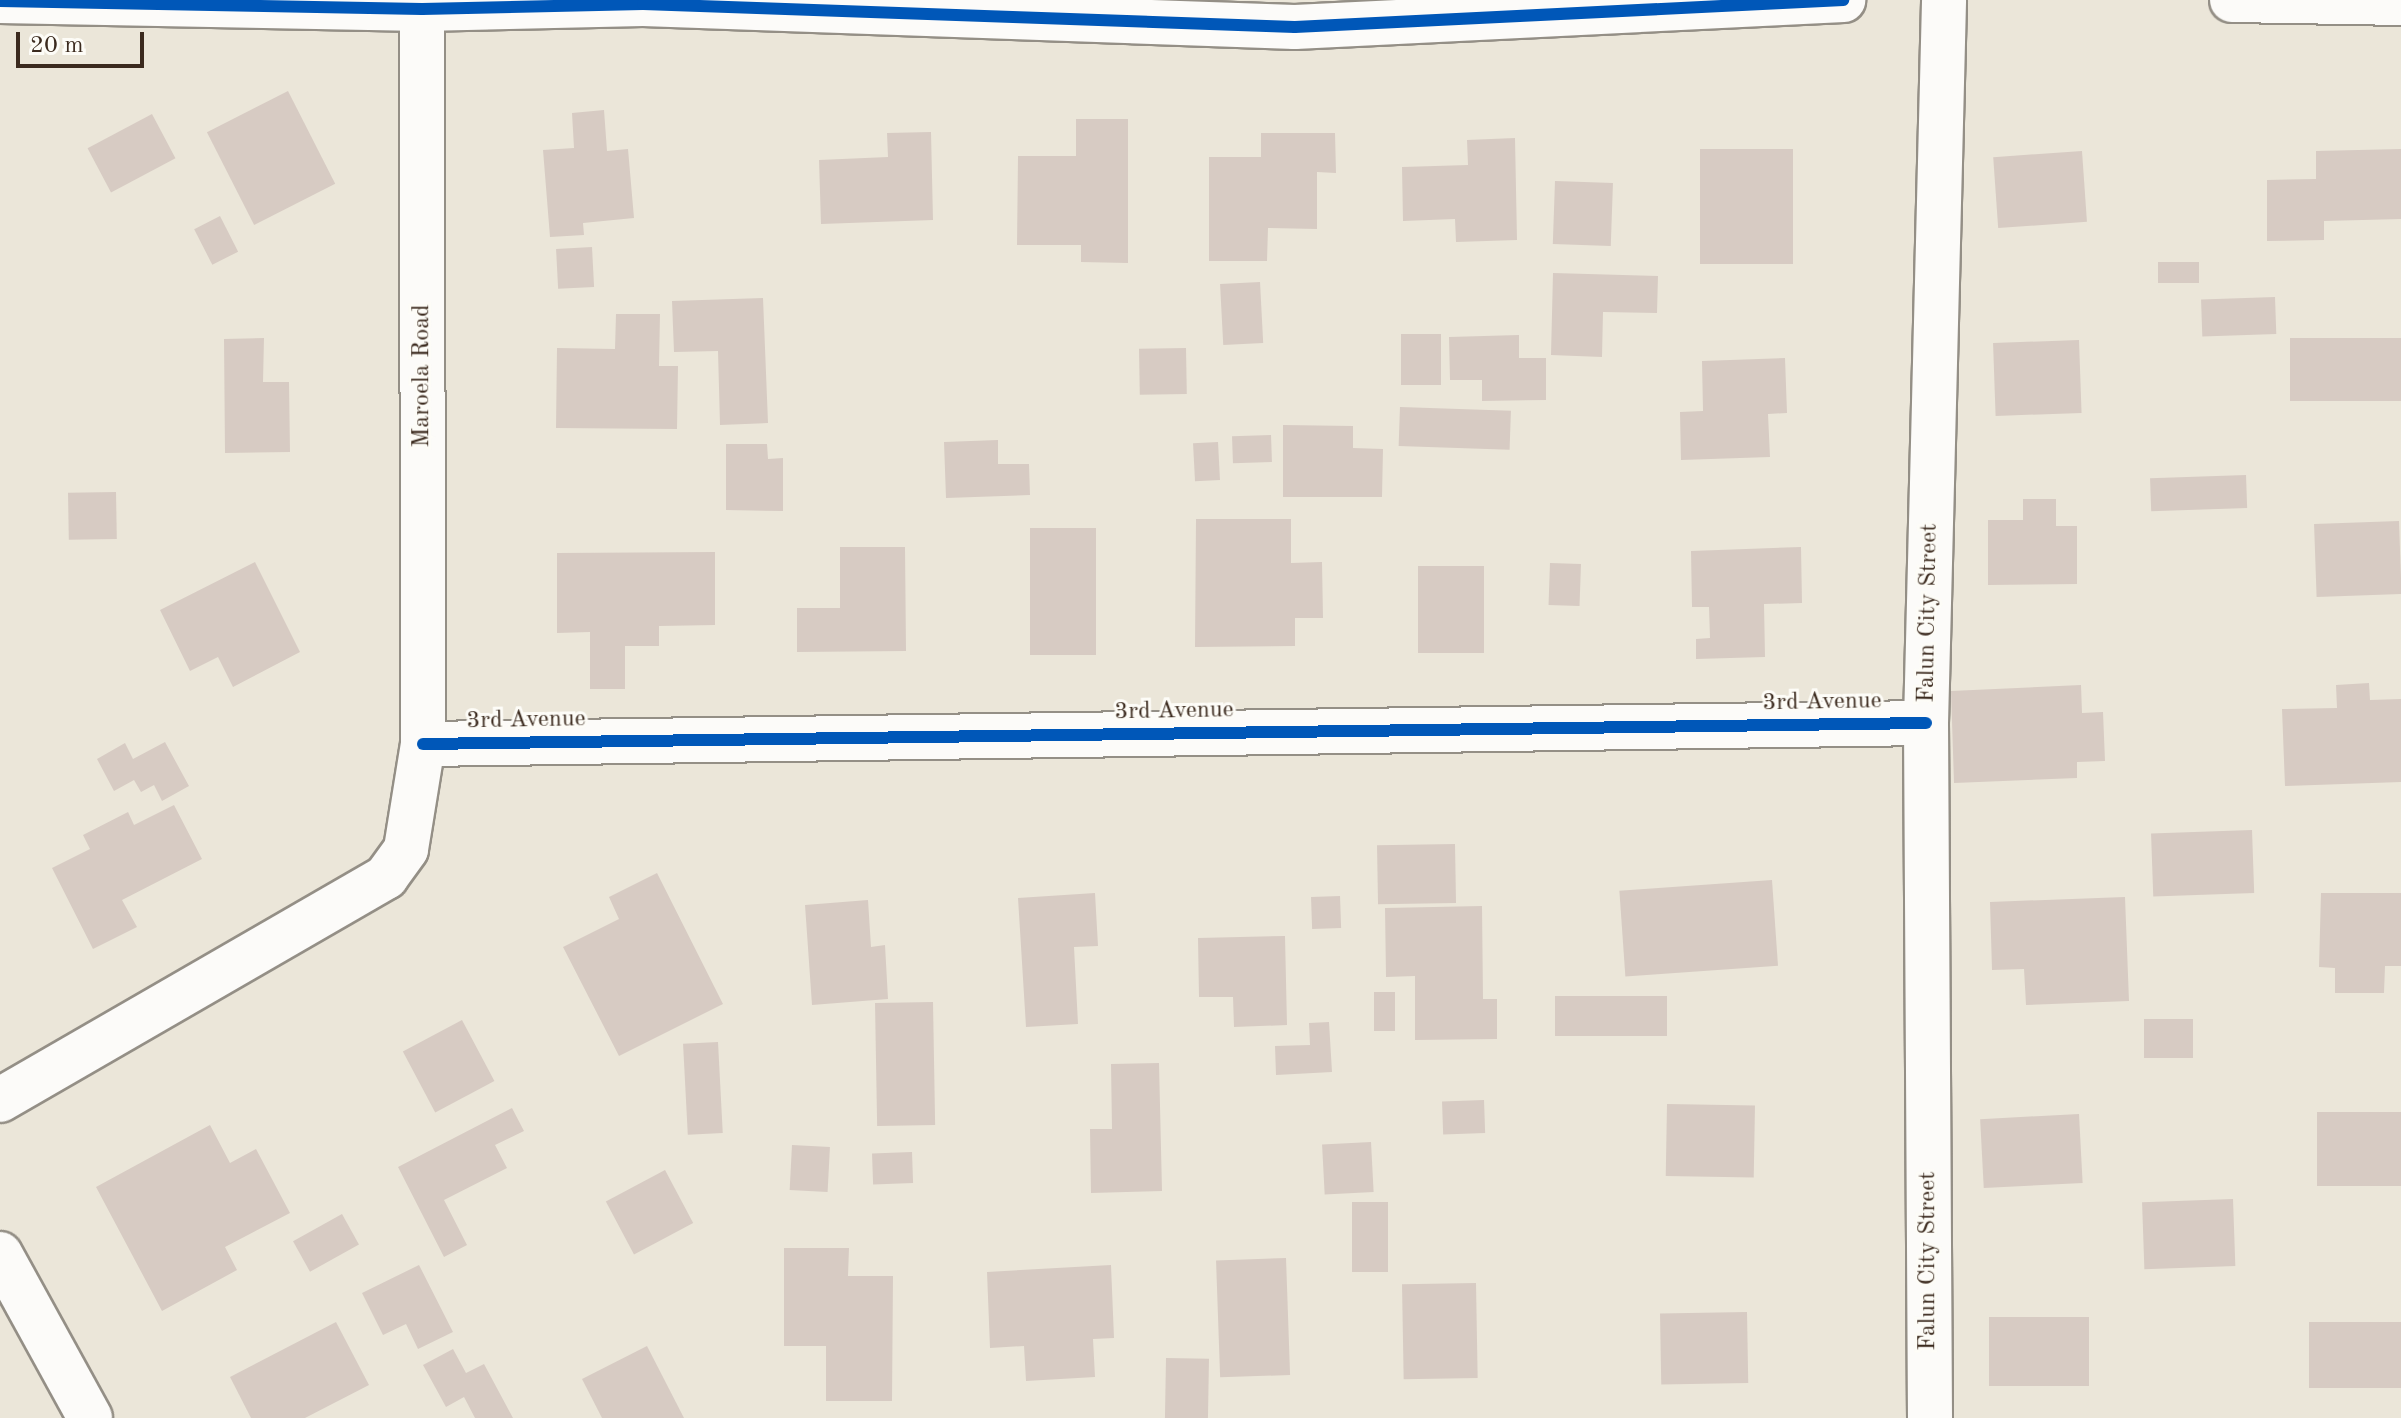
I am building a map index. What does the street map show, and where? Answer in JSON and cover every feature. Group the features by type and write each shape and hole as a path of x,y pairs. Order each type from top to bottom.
{"street":[{"path":"0,1 422,9 643,2 1295,14 1843,0"},
{"name":"Falun City Street","path":"1930,1418 1926,723 1944,0"},
{"path":"2232,0 2401,3"},
{"name":"Maroela Road","path":"422,9 423,744"},
{"name":"3rd Avenue","path":"423,744 1926,723"},
{"path":"0,1100 386,877 406,849 423,744"},
{"path":"0,1254 90,1418"}],"building":[{"path":"288,91 335,184 254,225 207,132"},
{"path":"604,110 607,151 628,149 634,218 583,223 584,235 550,237 543,150 574,148 572,113"},
{"path":"152,114 175,158 111,192 88,148"},
{"path":"1076,119 1128,119 1128,263 1081,262 1081,245 1017,245 1018,156 1076,156"},
{"path":"931,132 933,220 821,224 819,160 888,157 887,133"},
{"path":"1261,133 1335,133 1336,173 1317,172 1317,229 1268,228 1267,261 1209,261 1209,157 1261,157"},
{"path":"1515,138 1517,240 1456,242 1455,219 1403,221 1402,167 1468,165 1467,140"},
{"path":"1700,149 1793,149 1793,264 1700,264"},
{"path":"2401,149 2401,219 2324,221 2324,240 2267,241 2267,180 2316,179 2316,151"},
{"path":"2082,151 2087,222 1998,228 1993,157"},
{"path":"1555,181 1613,183 1611,246 1553,244"},
{"path":"220,216 238,252 212,265 194,229"},
{"path":"592,247 594,287 558,289 556,249"},
{"path":"2158,262 2199,262 2199,283 2158,283"},
{"path":"1553,273 1658,276 1657,313 1603,312 1602,357 1551,355"},
{"path":"1260,282 1263,343 1223,345 1220,284"},
{"path":"2275,297 2276,334 2202,337 2201,300"},
{"path":"763,298 768,423 720,425 718,351 674,352 672,301"},
{"path":"616,314 660,314 659,366 678,366 677,429 556,428 557,348 615,349"},
{"path":"1401,334 1441,334 1441,385 1401,385"},
{"path":"1519,335 1519,358 1546,358 1546,400 1482,401 1482,380 1450,380 1449,337"},
{"path":"264,338 263,382 289,382 290,452 225,453 224,339"},
{"path":"2290,338 2401,338 2401,401 2290,401"},
{"path":"2079,340 2082,413 1996,416 1993,343"},
{"path":"1186,348 1187,394 1140,395 1139,349"},
{"path":"1785,358 1787,413 1768,414 1770,457 1681,460 1680,412 1703,411 1702,361"},
{"path":"1400,407 1511,411 1510,450 1399,446"},
{"path":"1283,425 1353,426 1353,448 1383,449 1382,497 1283,497"},
{"path":"1271,435 1272,462 1233,463 1232,436"},
{"path":"998,440 998,464 1029,464 1030,495 946,498 944,442"},
{"path":"1218,442 1220,480 1195,481 1193,443"},
{"path":"726,444 767,444 768,459 783,458 783,511 726,510"},
{"path":"2246,475 2247,508 2151,511 2150,478"},
{"path":"116,492 117,539 69,540 68,493"},
{"path":"2023,499 2056,499 2056,526 2077,526 2077,584 1988,585 1988,520 2023,520"},
{"path":"1196,519 1291,519 1291,563 1322,562 1323,618 1295,618 1295,646 1195,647"},
{"path":"2399,521 2401,594 2317,597 2314,524"},
{"path":"1030,528 1096,528 1096,655 1030,655"},
{"path":"840,547 905,547 906,651 797,652 797,608 840,608"},
{"path":"1801,547 1802,603 1764,604 1765,657 1696,659 1696,639 1710,638 1709,607 1692,607 1691,551"},
{"path":"715,552 715,625 659,626 659,646 625,646 625,689 590,689 590,632 557,633 557,553"},
{"path":"255,562 300,652 233,687 218,657 190,671 160,610"},
{"path":"1550,563 1581,564 1580,606 1549,605"},
{"path":"1418,566 1484,566 1484,653 1418,653"},
{"path":"2369,683 2370,700 2401,699 2401,782 2285,786 2282,709 2337,708 2336,685"},
{"path":"2081,685 2082,713 2103,712 2105,761 2077,762 2077,778 1954,783 1951,691"},
{"path":"165,742 189,786 162,801 154,785 141,792 134,780 114,791 97,759 125,743 133,759"},
{"path":"174,805 202,859 122,900 137,927 93,949 52,868 90,849 83,835 128,812 134,825"},
{"path":"2252,830 2254,893 2153,896 2151,834"},
{"path":"1455,844 1456,903 1378,904 1377,845"},
{"path":"657,873 723,1004 619,1056 563,947 619,919 609,897"},
{"path":"1772,880 1778,966 1625,976 1619,891"},
{"path":"1095,893 1098,946 1074,947 1078,1024 1026,1027 1018,898"},
{"path":"2321,893 2401,893 2401,966 2385,966 2384,993 2335,993 2335,968 2319,967"},
{"path":"1340,896 1341,928 1312,929 1311,897"},
{"path":"2125,897 2129,1001 2026,1005 2024,969 1992,970 1990,902"},
{"path":"868,900 871,947 885,945 888,999 812,1005 805,905"},
{"path":"1482,906 1483,999 1497,999 1497,1039 1415,1040 1415,976 1386,977 1385,908"},
{"path":"1285,936 1287,1025 1234,1027 1233,997 1199,997 1198,938"},
{"path":"1374,992 1395,992 1395,1031 1374,1031"},
{"path":"1555,996 1667,996 1667,1036 1555,1036"},
{"path":"933,1002 935,1125 877,1126 875,1003"},
{"path":"2144,1019 2193,1019 2193,1058 2144,1058"},
{"path":"462,1020 494,1081 435,1112 403,1051"},
{"path":"1329,1022 1332,1072 1276,1075 1275,1046 1310,1045 1309,1023"},
{"path":"718,1042 723,1133 688,1135 683,1044"},
{"path":"1159,1063 1162,1191 1091,1193 1090,1129 1112,1129 1111,1064"},
{"path":"1484,1100 1485,1133 1443,1134 1442,1101"},
{"path":"1667,1104 1755,1106 1754,1178 1666,1176"},
{"path":"512,1108 524,1131 495,1145 507,1168 444,1200 467,1245 444,1257 398,1167"},
{"path":"2317,1112 2401,1112 2401,1186 2317,1186"},
{"path":"2079,1114 2083,1183 1984,1188 1980,1119"},
{"path":"210,1125 230,1163 256,1149 290,1213 225,1247 237,1270 162,1311 96,1187"},
{"path":"1371,1142 1374,1192 1325,1194 1322,1145"},
{"path":"792,1145 830,1147 828,1192 790,1190"},
{"path":"912,1152 913,1183 873,1184 872,1153"},
{"path":"665,1170 693,1223 634,1254 606,1201"},
{"path":"2233,1199 2235,1266 2144,1269 2142,1202"},
{"path":"1352,1202 1388,1202 1388,1272 1352,1272"},
{"path":"342,1214 359,1245 310,1272 293,1241"},
{"path":"784,1248 849,1248 848,1276 893,1276 892,1401 826,1401 826,1346 784,1346"},
{"path":"1286,1258 1290,1375 1220,1377 1216,1260"},
{"path":"419,1265 453,1332 418,1349 406,1324 383,1335 362,1293"},
{"path":"1111,1265 1114,1338 1093,1339 1095,1377 1026,1381 1024,1346 990,1348 987,1272"},
{"path":"1476,1283 1478,1378 1404,1379 1402,1284"},
{"path":"1747,1312 1748,1383 1661,1385 1660,1314"},
{"path":"1989,1317 2089,1317 2089,1386 1989,1386"},
{"path":"336,1322 369,1385 305,1418 251,1418 230,1377"},
{"path":"2309,1322 2401,1322 2401,1388 2309,1388"},
{"path":"647,1346 684,1418 602,1418 582,1379"},
{"path":"453,1349 466,1373 484,1364 513,1418 475,1418 464,1397 446,1407 423,1365"},
{"path":"1166,1358 1209,1359 1208,1418 1165,1418"}],"cycle path":[{"path":"0,1 422,9 643,4 1295,27 1843,0"},
{"path":"423,744 1926,723"}]}
